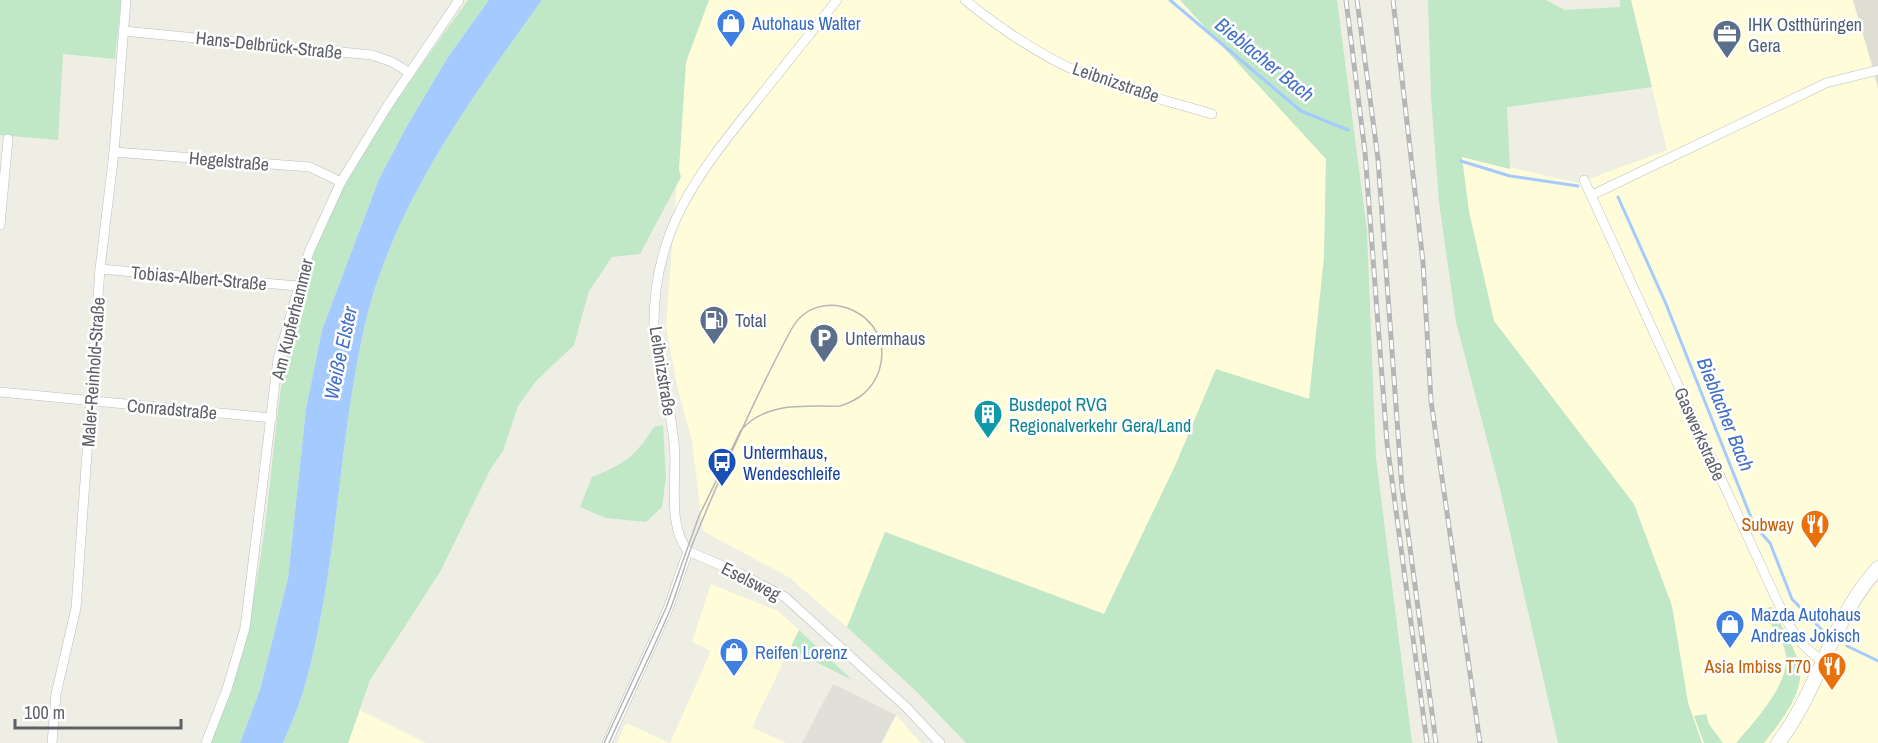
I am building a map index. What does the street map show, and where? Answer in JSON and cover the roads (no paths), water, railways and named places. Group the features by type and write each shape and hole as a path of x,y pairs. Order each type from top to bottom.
{"main road":[{"path":"1778,743 1806,699 1849,609 1878,568"}],"street":[{"name":"Maler-Reinhold-Straße","path":"52,743 56,694 76,608 100,269 114,152 126,0"},
{"name":"Am Kupferhammer","path":"206,743 227,689 245,628 278,359 309,252 341,182 459,0"},
{"name":"Leibnizstraße","path":"688,551 682,541 676,518 675,444 654,329 654,310 663,253 674,222 701,171 837,0"},
{"name":"Leibnizstraße","path":"965,0 996,25 1083,74 1212,114"},
{"name":"Hans-Delbrück-Straße","path":"123,31 372,55 410,73"},
{"path":"1592,195 1837,79 1878,70"},
{"path":"0,225 8,139"},
{"name":"Hegelstraße","path":"114,152 310,167 341,182"},
{"name":"Gaswerkstraße","path":"1584,180 1778,603 1797,640 1809,653 1824,661"},
{"name":"Tobias-Albert-Straße","path":"100,269 298,286"},
{"name":"Conradstraße","path":"0,392 272,418"},
{"path":"607,743 668,609 688,551"},
{"name":"Eselsweg","path":"688,551 739,573 785,597 906,707 940,743"}],"water":[{"name":"Weiße Elster","path":"489,0 542,0 459,119 411,202 391,246 374,291 362,338 347,426 323,605 303,692 283,743 240,743 260,690 288,578 306,409 322,330 379,179 448,57"}],"waterway":[{"name":"Bieblacher Bach","path":"1170,0 1301,111 1348,130"},
{"name":"Bieblacher Bach","path":"1461,161 1510,176 1578,186"},
{"name":"Bieblacher Bach","path":"1618,197 1666,304 1754,525 1770,543 1792,599 1822,630"},
{"name":"Bieblacher Bach","path":"1847,646 1878,661"}],"tram line":[{"path":"604,743 666,608 699,516 741,430 762,414 774,410 800,406 847,404 873,384 879,371 882,351 877,333 867,320 852,310 836,306 819,307 803,315 791,330 741,430 693,542 670,610 609,743"}],"railway":[{"path":"1346,0 1365,152 1387,443 1427,743"},
{"path":"1357,0 1378,159 1402,488 1436,743"},
{"path":"1393,0 1423,262 1431,401 1480,743"}],"place":[{"name":"Autohaus Walter","path":"731,48"},
{"name":"IHK Ostthüringen Gera","path":"1727,60"},
{"name":"Total","path":"714,346"},
{"name":"Untermhaus","path":"824,364"},
{"name":"Busdepot RVG Regionalverkehr Gera/Land","path":"988,440"},
{"name":"Untermhaus, Wendeschleife","path":"722,488"},
{"name":"Subway","path":"1815,550"},
{"name":"Mazda Autohaus Andreas Jokisch","path":"1730,650"},
{"name":"Reifen Lorenz","path":"734,678"},
{"name":"Asia Imbiss T70","path":"1832,692"}]}
